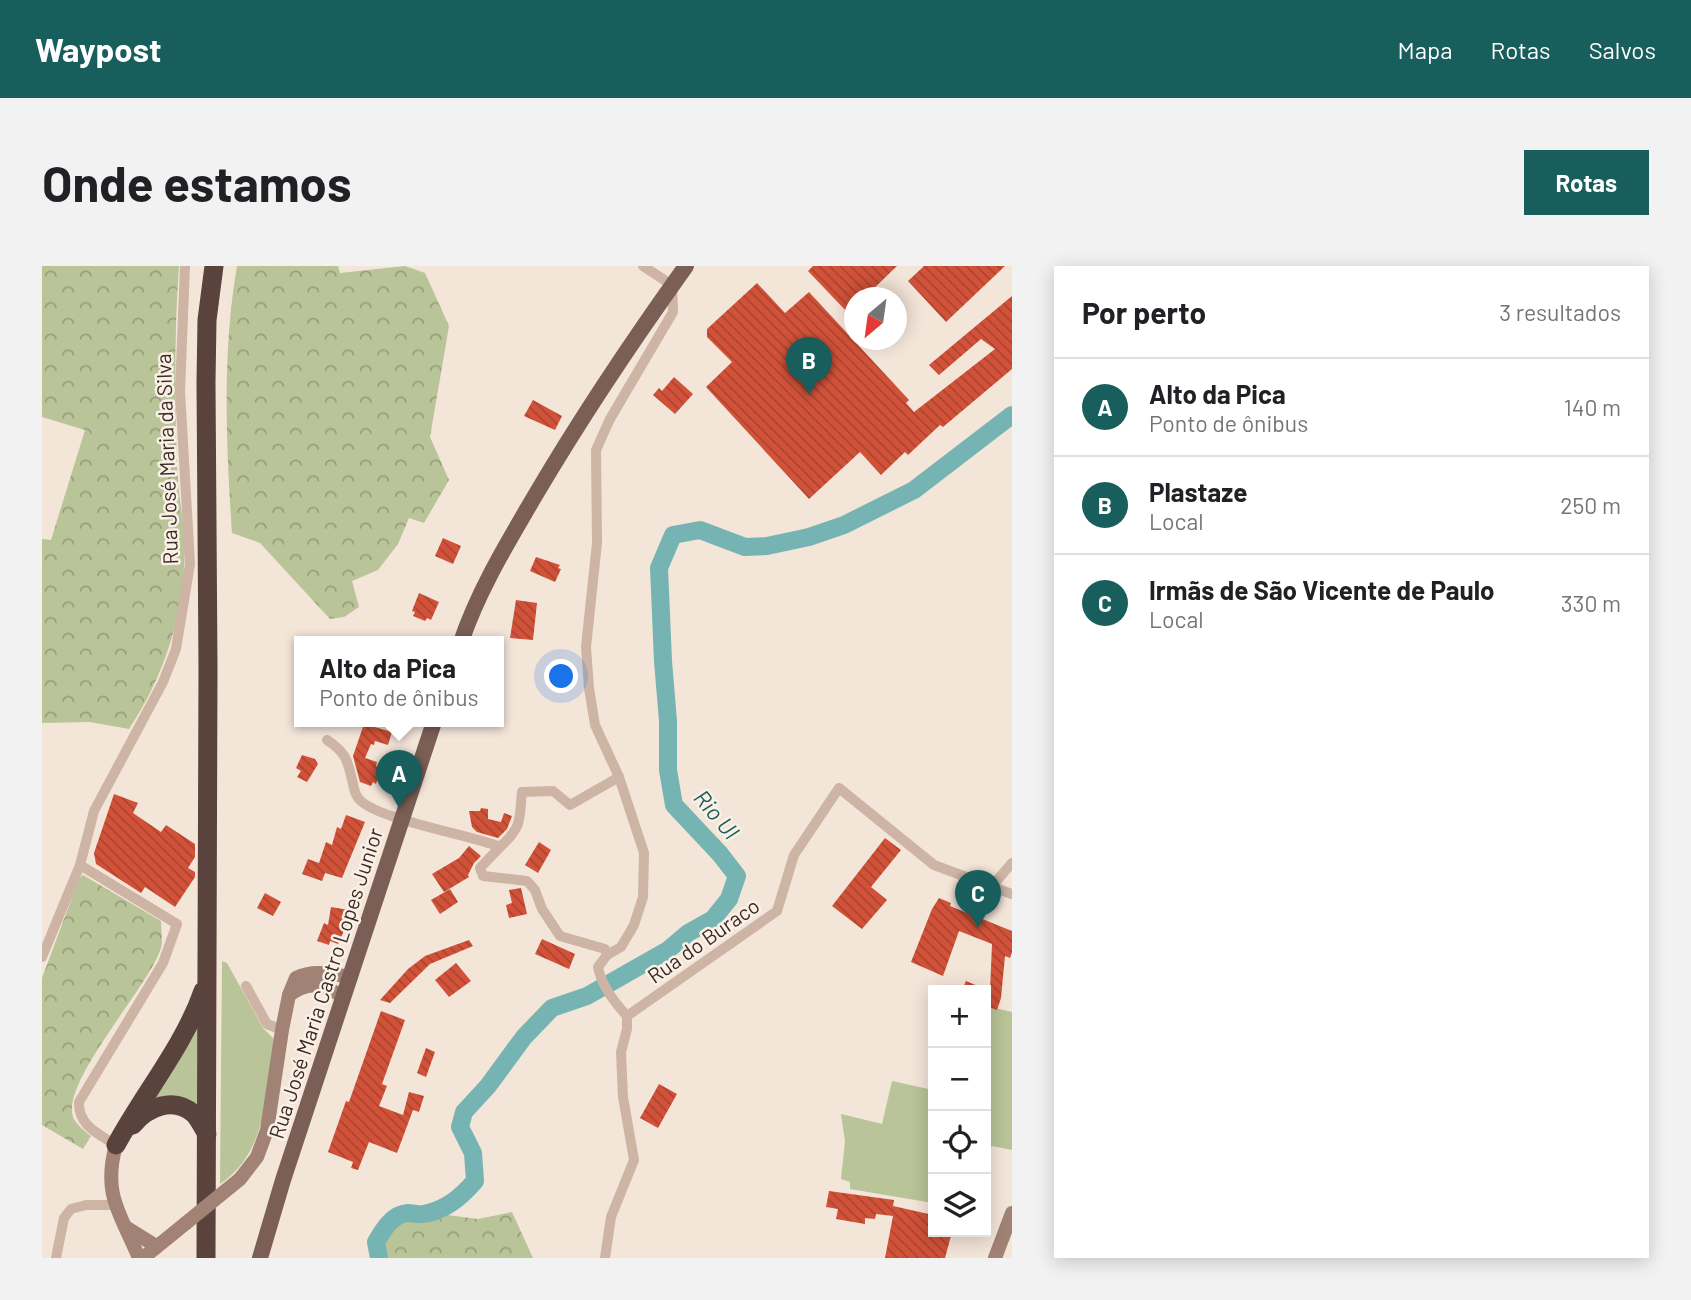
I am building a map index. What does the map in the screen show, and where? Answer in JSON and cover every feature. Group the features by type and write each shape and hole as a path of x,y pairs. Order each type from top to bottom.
{"highway":[{"path":"206,1258 208,629 205,382 207,320 214,266"},
{"path":"213,1258 216,620 213,399 216,320 222,266"},
{"path":"117,1145 188,1025 207,980"},
{"path":"117,1145 138,1119 150,1109 163,1105 183,1107 195,1115 207,1134"}],"main road":[{"path":"463,636 482,589 574,430 685,266"},
{"name":"Rua José Maria Castro Lopes Junior","path":"260,1258 283,1180 432,727"}],"street":[{"name":"Rua José Maria da Silva","path":"42,957 80,864 94,811 163,682 176,649 190,564 180,391 185,266"},
{"path":"605,1258 611,1217 634,1160 623,1097 621,1052 627,1029 627,1016 599,975 598,967 607,956 621,947 634,925 643,897 644,853 619,777 595,725 586,647 593,601 597,543 596,450 610,419 673,312 672,285 643,266"},
{"path":"327,740 347,758 354,790 361,801 384,814 480,839 500,847"},
{"path":"607,956 605,949 559,936 527,881 483,876 480,868 511,838 521,821 522,792 553,791 570,806 619,777"},
{"name":"Rua do Buraco","path":"627,1016 778,911 794,855 839,788 934,865 992,886"},
{"path":"1012,863 992,886 1012,894"},
{"path":"80,864 177,924 163,964 79,1102 82,1120 117,1145 110,1173 110,1189 114,1205 141,1258 240,1179 257,1157 268,1130 282,1030 289,995 296,978 306,973 351,977"},
{"path":"289,995 299,988 313,984 344,996"},
{"path":"247,986 267,1024 282,1030"},
{"path":"56,1258 64,1218 71,1209 86,1205 114,1205"},
{"path":"995,1258 1012,1213"},
{"path":"127,1228 156,1246"}],"green space":[{"path":"42,266 179,266 175,393 177,469 184,538 182,588 172,638 164,662 129,729 90,722 42,723 42,539 51,540 85,430 42,417"},
{"path":"237,266 338,266 340,273 405,266 425,273 449,326 430,437 449,480 424,523 409,518 398,544 378,570 352,581 359,607 344,617 330,619 260,543 232,533 227,366"},
{"path":"83,875 161,921 162,938 161,948 141,986 92,1058 80,1081 73,1101 73,1117 91,1136 83,1149 42,1125 42,978 79,879"},
{"path":"222,961 227,963 263,1028 274,1039 266,1099 256,1138 236,1171 220,1184"},
{"path":"991,1007 1012,1012 1012,1150 992,1146"},
{"path":"201,1012 201,1112 144,1105"},
{"path":"892,1081 928,1089 928,1202 850,1189 850,1182 841,1179 845,1141 841,1114 882,1124"},
{"path":"512,1212 533,1258 382,1258 379,1242 399,1219 447,1215 478,1219"}],"building":[{"path":"813,266 897,266 875,287 844,287 844,309 808,271"},
{"path":"924,266 1005,266 946,322 908,281"},
{"path":"757,283 785,313 809,292 844,330 844,350 863,350 909,400 906,403 914,412 995,349 981,339 939,375 929,365 1012,296 1012,369 943,427 940,425 908,455 905,452 881,475 860,452 809,499 706,387 732,362 707,337 707,329"},
{"path":"674,377 693,394 675,414 653,395 659,388 662,391"},
{"path":"533,400 562,416 555,430 524,416"},
{"path":"443,538 461,546 453,564 435,556"},
{"path":"536,557 560,565 555,582 530,571"},
{"path":"419,593 439,602 431,620 427,618 425,621 413,616 415,612 412,611"},
{"path":"516,600 537,603 533,640 510,638"},
{"path":"363,727 392,732 388,745 375,741 365,758 377,762 376,766 381,768 376,784 373,782 371,786 360,782 353,756"},
{"path":"302,755 315,759 318,764 307,782 297,777 301,771 296,768"},
{"path":"114,794 138,803 133,813 161,832 166,825 195,844 195,857 188,868 195,872 195,877 175,907 145,887 141,893 96,864 94,853"},
{"path":"481,808 488,809 488,819 501,822 504,813 512,816 507,829 498,838 477,832 472,827 469,811 480,811"},
{"path":"346,815 365,822 342,878 325,873 322,881 302,874 308,859 319,863 326,842 332,845 337,827 341,829"},
{"path":"885,838 901,850 871,887 887,900 862,929 832,906"},
{"path":"539,842 551,850 538,873 525,865"},
{"path":"469,846 481,856 474,863 469,877 444,892 432,874 459,858"},
{"path":"521,888 527,914 509,918 506,905 512,903 509,890"},
{"path":"450,889 458,902 440,914 431,900"},
{"path":"265,893 281,902 273,916 257,908"},
{"path":"939,898 951,903 950,906 1012,931 1012,952 1010,958 1005,956 1001,998 997,1010 991,1008 992,944 959,931 943,976 911,962"},
{"path":"331,907 349,910 348,922 338,944 330,941 329,945 317,941 324,923 328,925"},
{"path":"542,939 575,954 569,969 535,954"},
{"path":"469,940 473,946 430,964 390,1003 380,1000 408,969 425,956"},
{"path":"456,963 471,981 449,997 435,980"},
{"path":"381,1011 405,1020 382,1084 387,1086 379,1106 403,1115 409,1092 424,1096 419,1112 413,1110 397,1153 369,1142 358,1170 351,1168 353,1162 328,1152"},
{"path":"426,1048 435,1052 426,1077 417,1073"},
{"path":"659,1084 677,1094 658,1128 640,1118"},
{"path":"829,1191 894,1200 893,1206 928,1214 928,1237 951,1237 945,1258 885,1258 893,1216 876,1214 875,1219 865,1218 865,1224 836,1219 838,1209 826,1207"}],"waterway":[{"name":"Rio Ul","path":"379,1258 376,1242 393,1219 402,1214 422,1214 446,1206 475,1181 473,1153 460,1127 464,1112 488,1086 524,1037 552,1008 587,996 668,950 688,933 713,919 729,899 737,876 674,805 668,770 668,721 659,568 673,535 700,530 745,547 767,546 809,537 844,525 914,490 1012,415"}],"place":[{"name":"Plastaze","path":"809,395"},
{"name":"Alto da Pica","path":"399,808"},
{"name":"Irmãs de São Vicente de Paulo","path":"978,928"}]}
